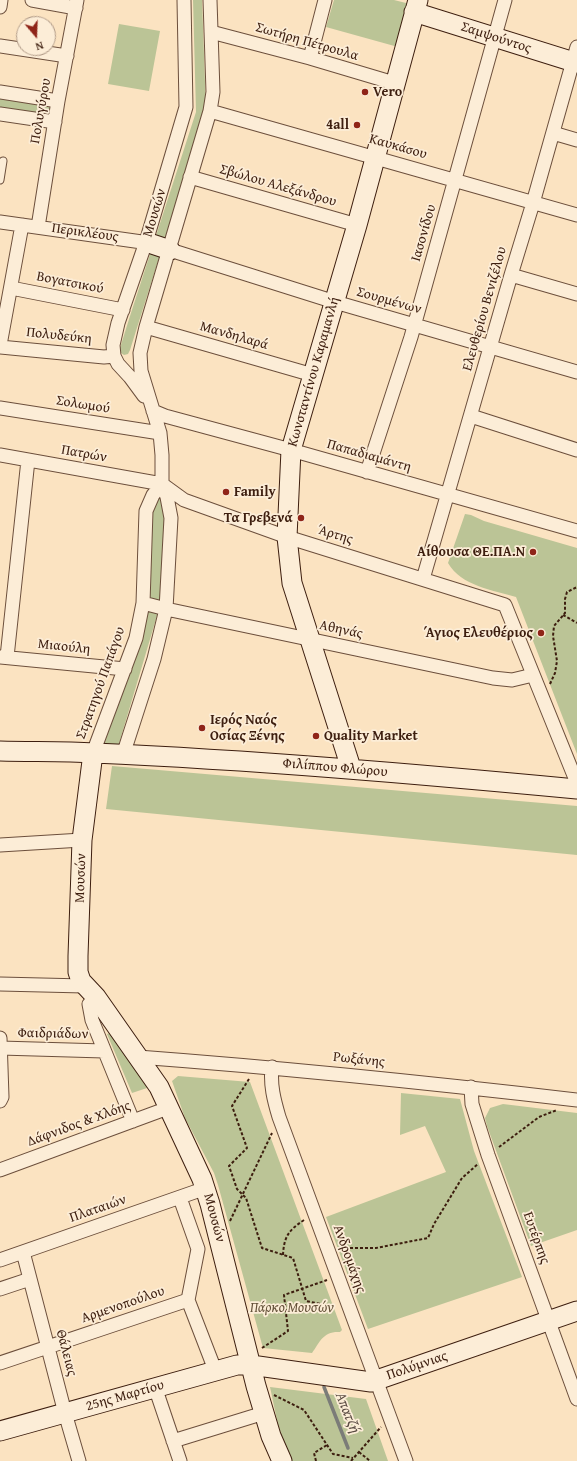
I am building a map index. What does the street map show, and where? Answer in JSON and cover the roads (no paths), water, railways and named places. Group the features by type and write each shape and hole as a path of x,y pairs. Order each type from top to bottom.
{"street":[{"path":"0,7 1,0"},
{"path":"32,0 76,4"},
{"name":"Μουσών","path":"114,356 113,345 123,310 148,243 187,104 184,0"},
{"path":"123,755 154,659 164,609 171,518 168,497 162,484 160,433 141,371 140,353 146,327 210,111 213,92 210,0"},
{"path":"310,58 325,0"},
{"name":"Ιασoνίδου","path":"367,472 414,325 505,0"},
{"name":"Πολυγύρου","path":"38,227 58,100 76,4"},
{"name":"Σαμψούντος","path":"416,6 494,38 576,58"},
{"name":"Κωνσταντίνου Καραμανλή","path":"351,768 292,583 287,537 290,450 357,225 394,83 416,6"},
{"name":"Σωτήρη Πέτρουλα","path":"211,32 310,58 394,83"},
{"path":"0,46 67,56"},
{"name":"Ελευθερίου Βενιζέλου","path":"424,579 511,275 576,58"},
{"path":"0,92 58,100"},
{"name":"Καυκάσου","path":"210,111 577,215"},
{"path":"0,114 55,122"},
{"path":"553,133 577,140"},
{"name":"Σβώλου Αλεξάνδρου","path":"190,178 357,225"},
{"name":"Περικλέους","path":"0,222 148,243 170,250"},
{"path":"0,346 22,225"},
{"name":"Σουρμένων","path":"170,250 335,302 577,372"},
{"path":"511,275 577,294"},
{"name":"Βογατσικού","path":"10,288 123,310"},
{"name":"Μανδηλαρά","path":"146,327 313,375"},
{"name":"Πολυδεύκη","path":"0,346 104,357 114,356"},
{"path":"114,356 118,364 136,384 153,411"},
{"name":"Σολωμού","path":"0,408 160,433"},
{"name":"Παπαδιαμάντη","path":"153,411 165,416 577,531"},
{"path":"471,416 577,450"},
{"name":"Πατρών","path":"0,455 162,484"},
{"path":"4,657 28,460"},
{"name":"Άρτης","path":"162,484 184,500 287,537 505,605 533,675"},
{"name":"Στρατηγού Παπάγου","path":"93,753 136,638 144,603 146,511 153,495 162,484"},
{"name":"Αθηνάς","path":"144,603 164,609 493,678 512,680 533,675"},
{"name":"Μιαούλη","path":"4,657 125,669"},
{"path":"533,675 577,783"},
{"name":"Φιλίππου Φλώρου","path":"0,751 93,753 240,760 351,768 577,789"},
{"name":"Μουσών","path":"93,753 82,840 78,956 79,976 156,1082 206,1188 256,1386 271,1436 282,1461"},
{"path":"0,845 82,840"},
{"path":"0,984 90,992 89,1008 92,1020 133,1121"},
{"path":"0,1038 2,1097 0,1101"},
{"name":"Φαιδριάδων","path":"0,1048 104,1051"},
{"name":"Ρωξάνης","path":"138,1057 272,1067 577,1100"},
{"name":"Ανδρομάχης","path":"272,1067 271,1081 279,1117 406,1461"},
{"name":"Ευτέρπης","path":"471,1088 472,1104 488,1155 574,1383 577,1399"},
{"name":"Δάφνιδος & Χλόης","path":"0,1170 168,1108"},
{"name":"Πλαταιών","path":"0,1260 206,1188"},
{"name":"Μουσών","path":"180,1198 198,1249 188,1300"},
{"name":"Θάλειας","path":"23,1252 79,1461"},
{"path":"0,1289 30,1279"},
{"path":"188,1300 215,1370"},
{"name":"Αρμενοπούλου","path":"0,1363 188,1300"},
{"name":"Πολύμνιας","path":"250,1361 367,1382 577,1311"},
{"name":"25ης Μαρτίου","path":"0,1431 250,1361"},
{"path":"155,1387 180,1461"},
{"path":"173,1441 264,1413"}],"lane":[{"path":"0,180 3,161"}],"waterway":[{"name":"Απατζή","path":"324,1387 348,1448"}],"place":[{"name":"Vero","path":"365,92"},
{"name":"4all","path":"357,125"},
{"name":"Family","path":"226,492"},
{"name":"Τα Γρεβενά","path":"301,518"},
{"name":"Αίθουσα ΘΕ.ΠΑ.Ν","path":"533,552"},
{"name":"Άγιος Ελευθέριος","path":"541,633"},
{"name":"Ιερός Ναός Οσίας Ξένης","path":"202,728"},
{"name":"Quality Market","path":"316,736"}],"park label":[{"name":"Πάρκο Μουσών","path":"292,1308"}]}
